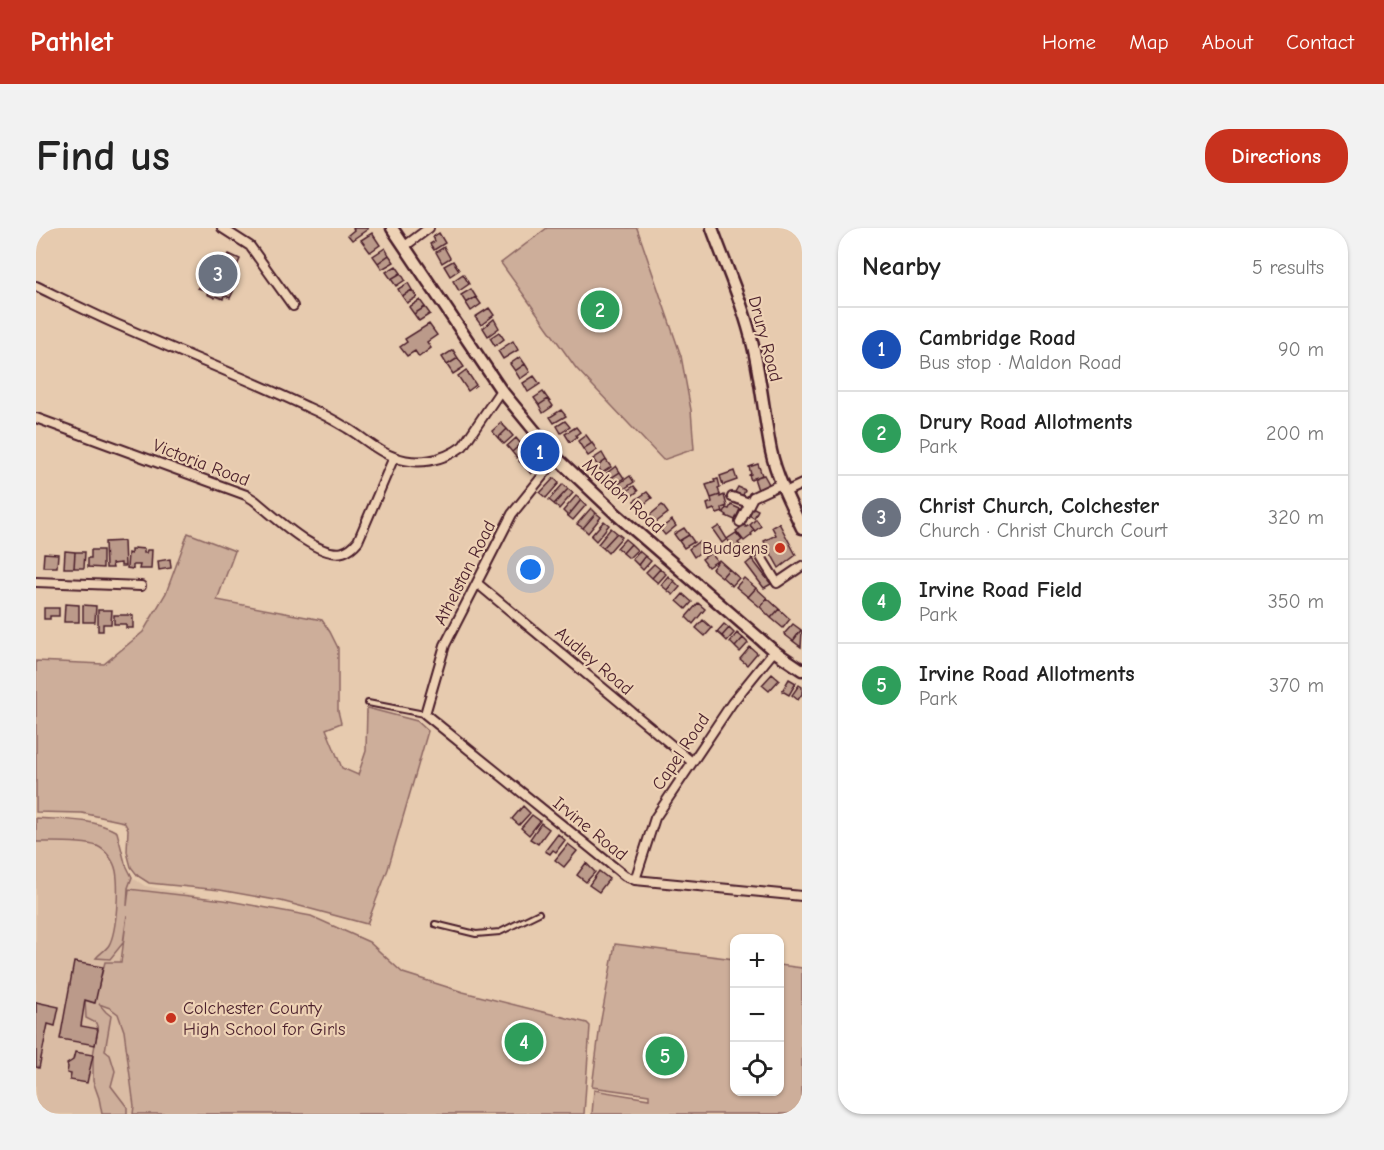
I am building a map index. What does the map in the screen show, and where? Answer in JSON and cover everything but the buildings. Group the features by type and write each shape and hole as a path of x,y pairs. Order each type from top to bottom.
{"main road":[{"name":"Maldon Road","path":"392,228 501,390 557,458 616,514 774,651 802,670"},
{"name":"Drury Road","path":"712,228 753,344 771,451 783,488 802,528"}],"street":[{"path":"222,228 250,246 293,306"},
{"path":"405,246 429,228"},
{"path":"36,286 123,327 321,413 394,457 418,462 430,461 455,452 463,446 501,390"},
{"name":"Victoria Road","path":"36,418 246,495 304,540 323,550 341,553 350,549 358,541 394,457"},
{"name":"Athelstan Road","path":"425,714 445,645 512,514 557,458"},
{"path":"740,522 753,497 802,484"},
{"path":"732,497 749,503"},
{"path":"761,557 777,583 802,566"},
{"path":"36,582 141,585"},
{"name":"Audley Road","path":"478,584 692,762"},
{"name":"Capel Road","path":"634,880 654,818 732,703 774,651"},
{"name":"Irvine Road","path":"425,714 625,876 634,880 802,896"}],"lane":[{"path":"368,703 425,714"},
{"path":"435,924 476,934 500,932 539,913"}],"shaded area":[{"path":"547,228 637,228 681,356 691,410 694,449 663,460 576,368 501,263"},
{"path":"188,533 235,551 217,600 322,620 330,632 338,648 338,711 341,723 326,729 342,768 358,775 366,751 367,708 417,721 428,731 388,869 367,924 281,901 220,890 149,883 138,876 131,867 127,852 128,829 124,822 82,813 36,812 36,661 104,664 143,632 166,593"},
{"path":"36,818 88,822 117,832 125,863 132,877 128,888 127,906 129,889 224,900 311,916 369,942 403,973 463,992 587,1023 590,1026 584,1114 133,1114 134,1106 124,1031 118,1014 99,1004 111,1016 105,1051 110,1055 115,1071 111,1086 127,1107 127,1114 102,1114 93,1081 93,1055 98,1029 96,1023 86,1018 85,1000 94,1003 105,962 121,962 127,915 123,943 110,959 96,958 109,945 114,930 117,887 113,863 106,853 91,844 36,842"},
{"name":"Colchester County High School for Girls","path":"36,827 98,830 133,878 145,886 311,916 297,1114 36,1114"},
{"path":"615,944 730,958 730,1096 784,1096 784,966 802,968 802,1114 592,1114 594,1090 649,1099 649,1095 592,1087 600,1025"}],"place":[{"name":"Christ Church, Colchester","path":"218,274"},
{"name":"Drury Road Allotments","path":"600,310"},
{"name":"Cambridge Road","path":"540,452"},
{"name":"Budgens","path":"780,548"},
{"name":"Colchester County High School for Girls","path":"171,1018"},
{"name":"Irvine Road Field","path":"524,1042"},
{"name":"Irvine Road Allotments","path":"665,1056"}]}
